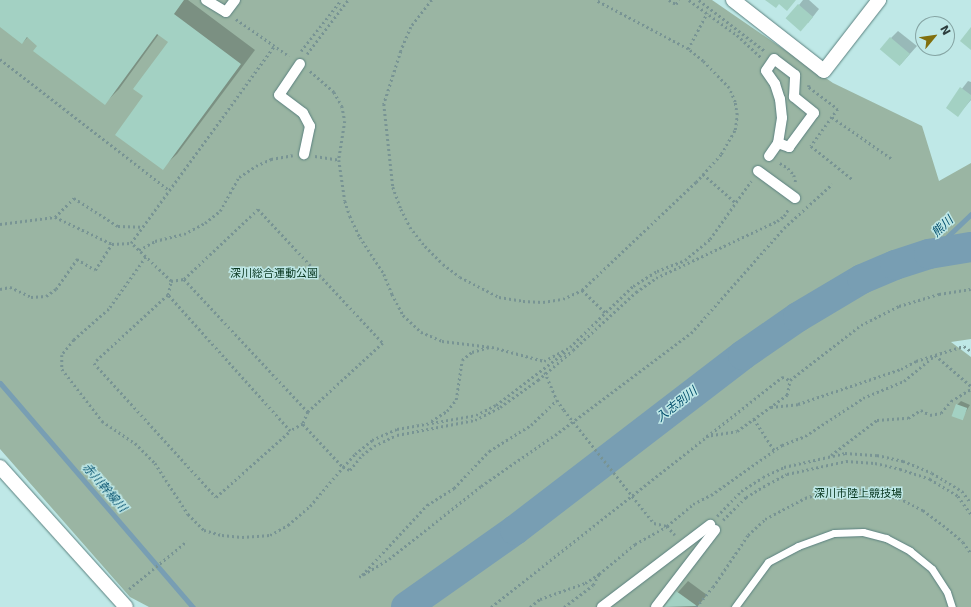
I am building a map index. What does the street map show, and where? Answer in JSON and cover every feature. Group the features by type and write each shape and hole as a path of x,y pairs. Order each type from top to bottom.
{"street":[{"path":"206,0 226,12 235,0"},
{"path":"733,0 824,71 878,0"},
{"path":"297,62 279,95 303,113 310,126 304,154"},
{"path":"769,156 778,143 782,118 780,99 776,84 766,71 772,62 794,75 794,97 814,113 789,147 778,143"},
{"path":"758,171 795,198"},
{"path":"0,467 122,602"},
{"path":"602,607 712,528"},
{"path":"656,607 712,528"}],"lane":[{"path":"736,607 768,562 798,546 834,534 863,532 886,538 910,551 932,569 947,592 952,607"}],"path":[{"path":"297,62 341,0"},
{"path":"297,62 348,0"},
{"path":"432,0 409,33 384,104 393,187 401,208 414,232 443,264 460,277 492,293 523,301 543,302 563,299 582,290 703,174 729,143 735,130 737,115 735,102 729,88 708,66 688,49 595,0"},
{"path":"669,0 676,4 679,0"},
{"path":"689,0 738,35 772,62"},
{"path":"699,0 740,30 772,62"},
{"path":"226,12 297,62 334,92 342,106 346,121 338,160 343,193 350,216 360,237 384,274 392,294 403,314 421,332 442,341 492,347 544,360 570,347"},
{"path":"688,49 707,13"},
{"path":"131,243 274,46"},
{"path":"0,59 170,191"},
{"path":"818,66 808,77 809,87 838,109 811,146 852,178"},
{"path":"832,117 892,159"},
{"path":"139,250 155,242 184,234 205,223 220,211 240,177 256,166 271,159 304,154 338,160"},
{"path":"303,424 343,467 350,470 362,455 374,446 397,435 475,420 500,407 538,380 545,372 573,350 636,292 656,278 777,221 784,216 795,198 797,191 794,175 788,168 769,156"},
{"path":"146,257 108,308 74,340 62,354 62,369 102,421 135,443 155,463 188,514 204,530 222,535 242,537 270,535 288,525 310,506 355,454 372,440 396,429 429,422 476,415 496,405 570,347 633,286 657,271 685,260 710,239 758,171"},
{"path":"703,174 736,203"},
{"path":"557,400 531,425 489,451 454,488 427,505 359,577 389,559 481,486 555,435 691,333 784,228 832,184"},
{"path":"55,217 74,198 118,226 142,227"},
{"path":"258,209 383,343 308,412 303,424 290,431 216,498 94,363 168,295 171,281 184,279 258,209"},
{"path":"0,224 55,217 112,244 131,243 171,281"},
{"path":"0,289 10,287 31,297 46,296 56,289 78,259 95,270 112,244"},
{"path":"184,279 308,412"},
{"path":"705,436 737,431 771,407 787,395 790,380 861,325 899,306 939,294 971,288"},
{"path":"582,290 606,313"},
{"path":"168,295 290,431"},
{"path":"771,407 798,404 900,369 916,361 964,346 971,351"},
{"path":"429,422 447,411 456,400 462,360 472,352 492,347"},
{"path":"831,455 877,420 908,418 921,410 930,415 941,413 951,401 971,388 935,355"},
{"path":"530,607 540,599 585,583 599,574 635,544 667,526 693,504 711,495 774,450 782,445 805,436 863,398 904,381 935,355"},
{"path":"546,367 545,372 557,400 564,410 654,523 667,526 677,538"},
{"path":"491,607 705,436 782,377 790,380"},
{"path":"754,419 774,450"},
{"path":"712,528 741,491 763,477 784,467 845,453 876,455 903,461 932,472 962,491 971,503"},
{"path":"712,528 746,497 787,474 846,461 875,463 900,469 930,479 958,496 971,514"},
{"path":"122,602 187,541"},
{"path":"564,607 593,585 599,574"}],"green space":[{"name":"深川総合運動公園","path":"0,0 712,0 833,83 922,126 939,181 971,163 971,339 951,342 971,357 971,607 149,607 130,597 0,449"}],"building":[{"path":"0,0 184,0 174,14 241,64 163,170 115,135 143,96 133,89 168,42 157,34 105,105 33,51 37,46 27,37 22,44 0,27"},
{"path":"765,0 796,0 787,11 779,4 776,8"},
{"path":"798,4 813,17 801,31 786,18"},
{"path":"971,27 971,50 960,41"},
{"path":"890,37 910,54 900,66 880,49"},
{"path":"960,87 971,95 971,99 958,117 946,108"},
{"path":"956,404 967,408 963,420 952,416"},
{"path":"676,591 697,606 664,607"}],"waterway":[{"name":"熊川","path":"929,254 971,214"},
{"name":"入志別川","path":"406,607 515,530 743,355 798,317 862,279 895,265 929,254 971,247"},
{"name":"赤川幹線川","path":"0,383 193,607"}],"park label":[{"name":"深川市陸上競技場","path":"858,494"}]}
